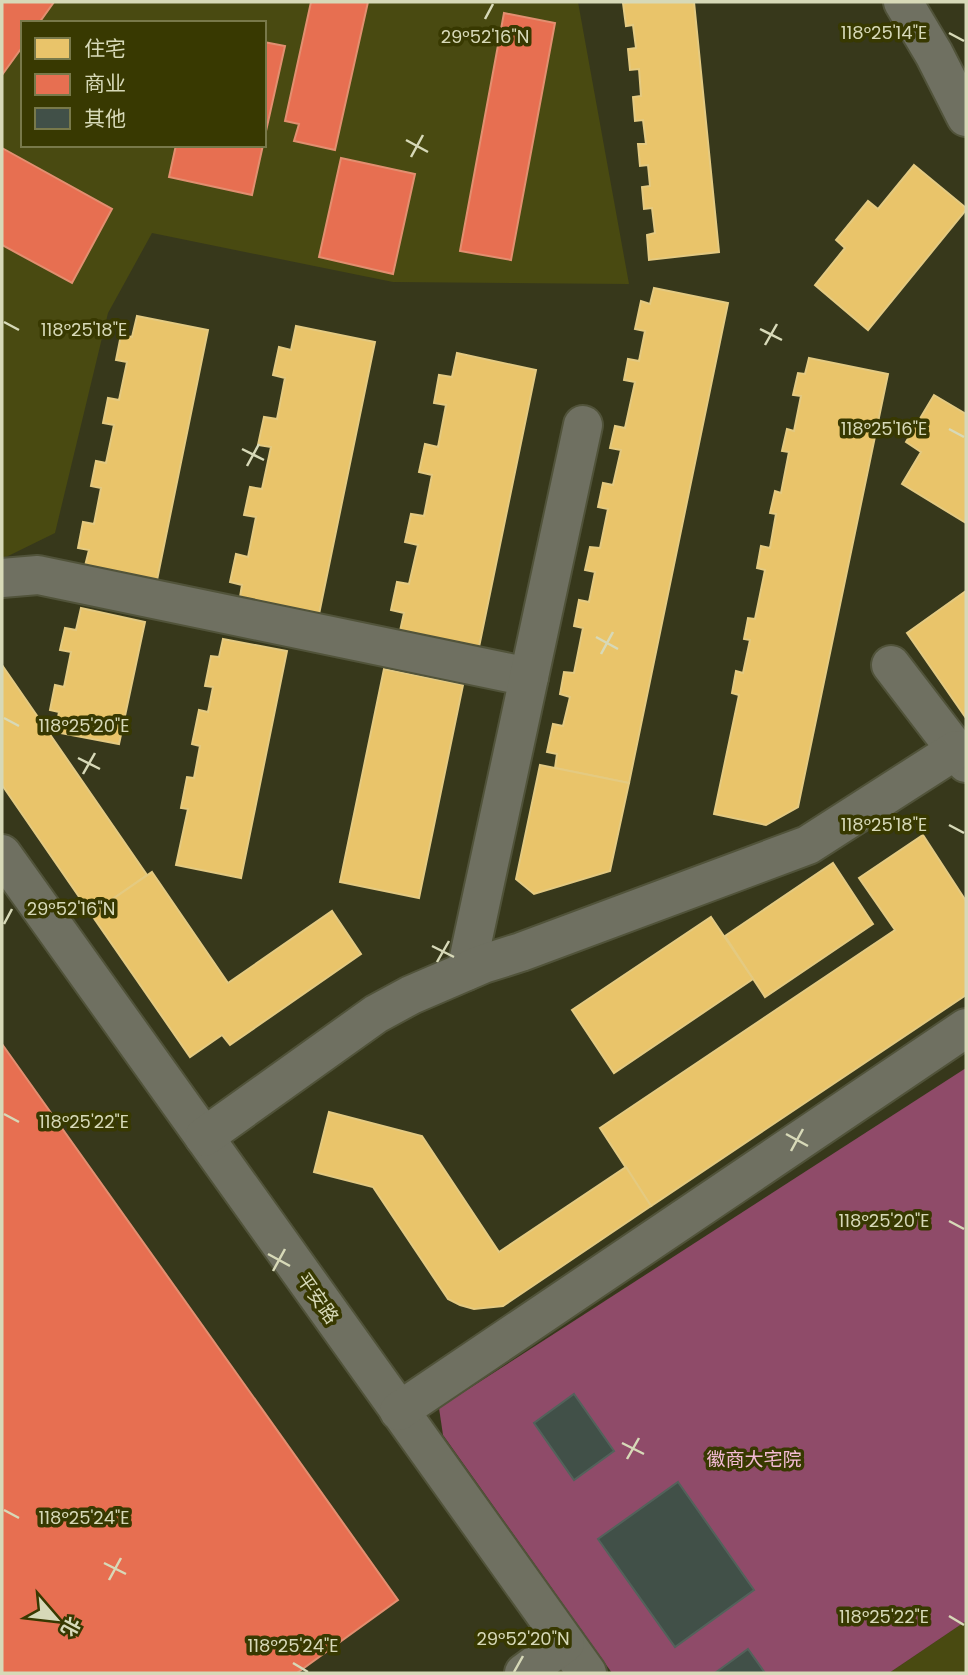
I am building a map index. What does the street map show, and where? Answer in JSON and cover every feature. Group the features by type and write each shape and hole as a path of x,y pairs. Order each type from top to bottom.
{"street":[{"path":"903,2 934,54 966,117"},
{"path":"466,971 583,425"},
{"path":"2,578 38,575 529,677"},
{"path":"204,1137 376,1014 411,995 466,971 521,953 807,845 961,756 891,665"},
{"name":"平安路","path":"2,854 576,1658"},
{"path":"399,1411 966,1028"},
{"path":"524,1673 576,1658"}],"shaded area":[{"path":"2,2 578,2 629,284 393,282 152,233 108,313 55,533 2,559"},
{"path":"966,1621 966,1673 889,1673"}],"green space":[{"name":"徽商大宅院","path":"966,1068 966,1621 889,1673 612,1673 443,1435 439,1408"}],"building: 住宅":[{"path":"694,2 719,252 649,260 647,235 655,233 652,208 644,209 642,187 650,186 648,165 640,166 638,144 646,144 643,120 635,121 633,97 641,96 639,69 630,70 628,49 636,48 633,25 626,26 623,3"},
{"path":"914,165 966,210 868,330 815,285 845,248 836,240 868,201 878,209"},
{"path":"654,288 728,303 629,783 555,768 557,754 547,752 553,724 563,726 570,697 560,694 564,672 574,673 583,628 574,626 579,600 589,602 595,572 585,570 590,547 600,548 608,509 598,507 603,483 613,485 621,450 610,448 615,426 625,428 635,382 624,380 628,359 639,361 645,331 635,329 641,301 650,304"},
{"path":"137,316 208,330 157,580 85,566 89,550 78,548 83,522 94,524 101,488 91,486 96,461 106,463 114,425 103,423 108,398 119,400 127,362 116,360 121,335 132,337"},
{"path":"296,326 375,342 318,619 239,603 242,585 230,582 236,554 248,557 256,517 244,515 250,487 262,489 271,447 258,445 264,417 277,419 285,378 273,375 279,347 291,350"},
{"path":"457,353 536,370 479,647 400,631 404,613 391,610 397,582 409,584 418,545 405,542 411,514 424,516 432,475 419,472 425,444 438,447 446,405 434,403 439,375 452,377"},
{"path":"809,358 888,374 798,807 766,825 714,814 739,695 732,693 736,671 743,673 750,640 744,639 748,618 755,619 765,570 757,568 761,546 770,548 776,514 770,513 775,491 781,493 789,452 782,451 787,429 794,431 801,396 793,395 798,373 805,374"},
{"path":"934,395 966,414 966,523 902,484 921,452 906,442"},
{"path":"966,591 966,718 907,633"},
{"path":"81,608 145,622 119,744 55,732 59,712 50,710 55,685 64,687 71,652 60,650 65,628 76,630"},
{"path":"223,639 287,651 241,878 176,865 188,809 181,808 187,777 194,778 200,746 192,744 199,710 208,712 213,687 205,686 211,656 219,657"},
{"path":"2,665 147,875 91,914 2,785"},
{"path":"384,669 463,685 419,898 340,882"},
{"path":"540,765 629,783 610,871 534,894 516,879"},
{"path":"923,835 966,901 966,995 651,1206 600,1128 895,930 859,878"},
{"path":"833,863 873,924 765,997 725,936"},
{"path":"152,872 228,983 332,911 361,954 230,1045 222,1035 190,1057 91,914"},
{"path":"711,917 753,979 614,1073 572,1010"},
{"path":"329,1112 422,1136 499,1252 626,1167 651,1206 503,1306 474,1309 460,1305 448,1299 373,1187 314,1172"}],"building: 商业":[{"path":"2,2 54,2 40,21 21,21 21,49 2,75"},
{"path":"311,2 368,2 335,150 294,141 299,124 285,121"},
{"path":"504,13 555,23 511,260 460,251"},
{"path":"266,42 285,46 266,131"},
{"path":"176,147 263,147 252,195 169,177"},
{"path":"2,148 112,209 72,283 2,245"},
{"path":"341,158 415,174 393,274 319,257"},
{"path":"2,1044 398,1600 297,1673 2,1673"}],"building: 其他":[{"path":"574,1394 614,1451 574,1480 534,1423"},
{"path":"678,1482 754,1590 675,1647 598,1539"},
{"path":"748,1649 765,1673 715,1673"}]}
